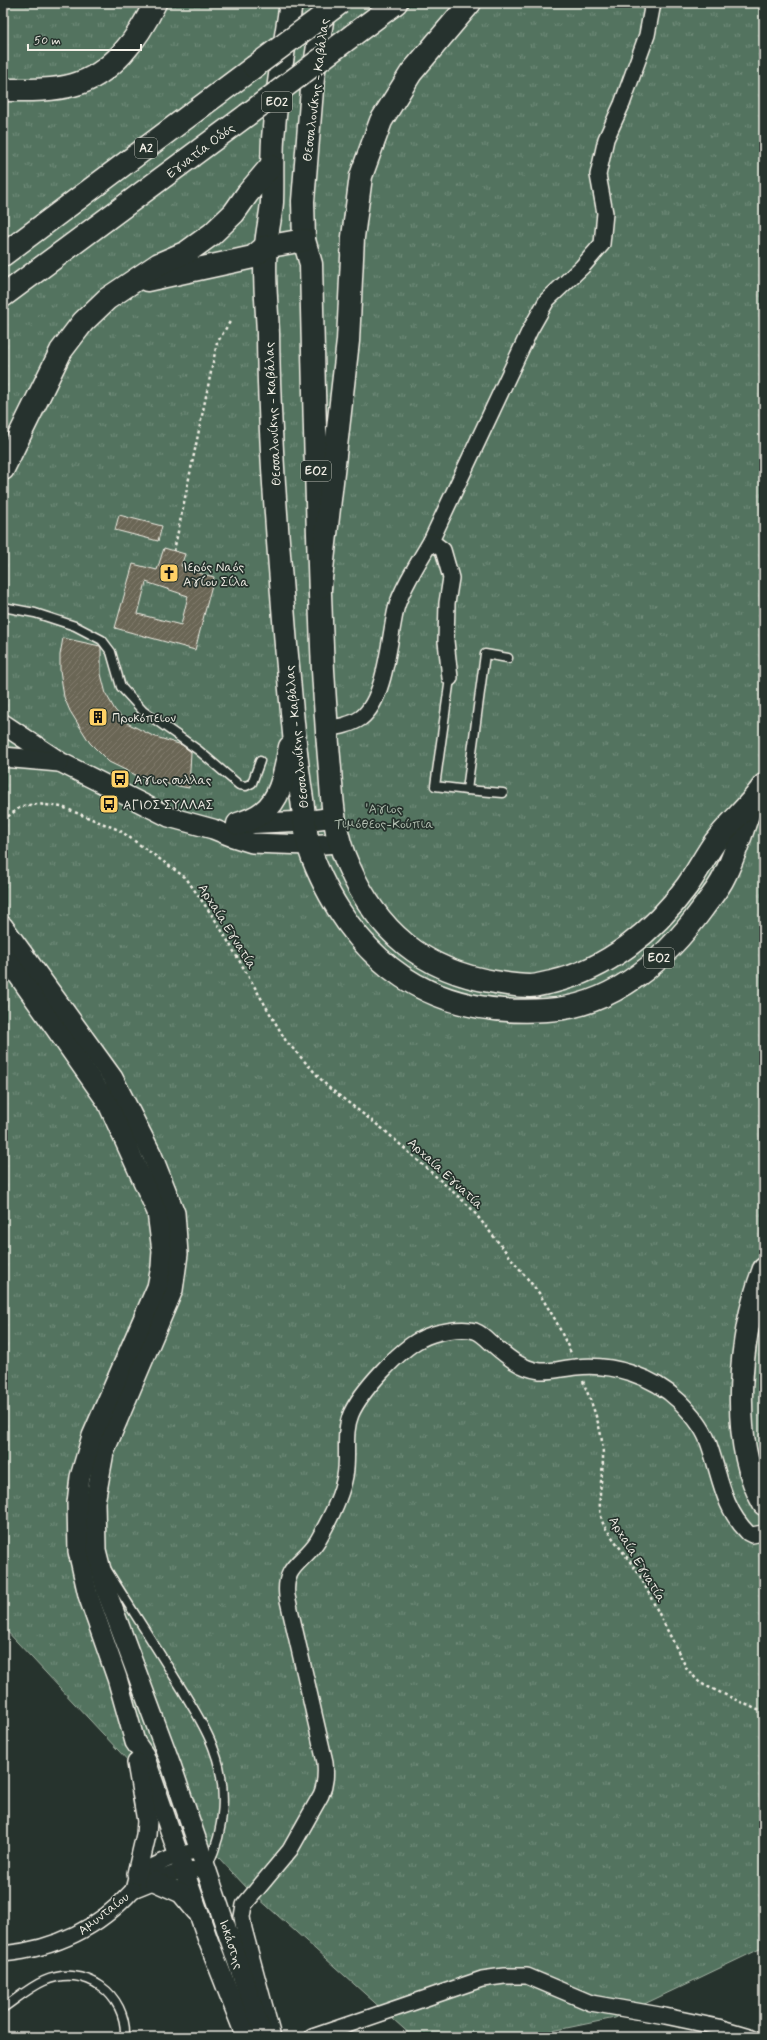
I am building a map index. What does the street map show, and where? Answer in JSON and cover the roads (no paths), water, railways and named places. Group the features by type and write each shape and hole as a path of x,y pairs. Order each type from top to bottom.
{"main road":[{"path":"3,90 73,85 92,77 111,64 126,49 146,22 155,3"},
{"name":"Θεσσαλονίκης - Καβάλας","path":"291,3 274,126 271,166 272,203 265,247 268,374 282,590 293,728 308,845 337,907 357,936 377,958 398,974 421,987 476,1008 521,1011 554,1010 602,996 626,984 653,964 679,938 724,878 758,793"},
{"name":"Θεσσαλονίκης - Καβάλας","path":"325,3 313,77 303,201 304,240 311,264 320,587 326,729 334,817 339,843 360,891 379,918 394,935 414,952 434,964 469,977 511,985 532,986 583,972 626,948 650,930 686,887 716,842 758,793"},
{"name":"Α2","path":"3,255 340,3"},
{"name":"Εγνατία Οδός","path":"3,296 396,3"},
{"path":"320,587 348,341 353,237 361,176 380,121 411,73 470,3"},
{"path":"3,469 61,351 83,322 107,299 135,282 159,264 187,252 212,234 234,213 271,166"},
{"path":"3,246 38,229"},
{"path":"135,282 253,257 265,247 304,240"},
{"path":"3,309 60,254"},
{"path":"238,824 264,812 272,802 281,783 293,728"},
{"path":"764,1269 752,1306 744,1349 742,1409 746,1455 754,1486 764,1504"}],"street":[{"path":"326,729 354,722 368,711 373,704 389,654 396,607 431,541 530,330 547,300 582,267 602,244 605,213 598,175 606,139 622,104 647,35 653,3"},
{"path":"431,541 443,550 451,578 447,603 446,641 450,678"},
{"path":"3,724 60,762 169,817 214,828 248,842 308,845 339,843"},
{"path":"3,746 38,760"},
{"path":"3,758 60,762"},
{"path":"214,828 238,824 305,821 334,817"},
{"name":"Ιοκάστης","path":"3,926 85,1037 116,1084 152,1155 175,1213 178,1254 173,1290 104,1452 95,1502 96,1551 113,1610 157,1726 204,1860 263,2037"},
{"path":"3,954 107,1102 151,1197 159,1224 162,1251 161,1267 157,1287 92,1436 80,1477 77,1503 78,1550 88,1595 117,1678 135,1742 147,1821 135,1882"},
{"path":"273,2037 244,1929 243,1912 248,1900 290,1850 325,1786 325,1762 286,1588 290,1572 317,1542 341,1490 346,1471 347,1430 351,1414 363,1394 396,1358 418,1341 431,1335 458,1330 477,1331 508,1358 532,1370 548,1372 577,1367 600,1367 630,1373 657,1384 673,1396 691,1413 704,1434 723,1494 741,1526 748,1533 763,1533"},
{"name":"Ιοκάστης","path":"135,1742 144,1755 203,1924 246,2037"},
{"name":"Αμυνταίου","path":"135,1882 154,1882 182,1862 193,1851 204,1860"},
{"name":"Αμυνταίου","path":"3,1954 37,1949 58,1943 93,1924 125,1898 135,1882 182,1862"},
{"path":"154,1882 181,1893 195,1910 203,1924"},
{"path":"312,2037 482,1979 504,1976 527,1976 591,2003 718,2027 752,2037"}],"lane":[{"path":"3,607 42,615 75,626 102,640 111,652 120,687 143,711 198,750 239,785 246,786 252,783 260,762"},
{"path":"467,790 485,654 508,658"},
{"path":"450,678 436,786 503,794"},
{"path":"96,1551 198,1717 214,1750 222,1785 223,1802 221,1825 216,1845 204,1860"},
{"path":"3,2008 45,1981 66,1976 80,1978 93,1982 106,1989 114,1998 120,2008 125,2037"}],"place":[{"name":"Ιερός Ναός Αγίου Σίλα","path":"169,573"},
{"name":"Προκόπειον","path":"98,717"},
{"name":"Αγιος συλλας","path":"120,779"},
{"name":"ΑΓΙΟΣ ΣΥΛΛΑΣ","path":"109,804"}],"park label":[{"name":"'Αγιος Τιμόθεος-Κούπια","path":"384,816"}]}
